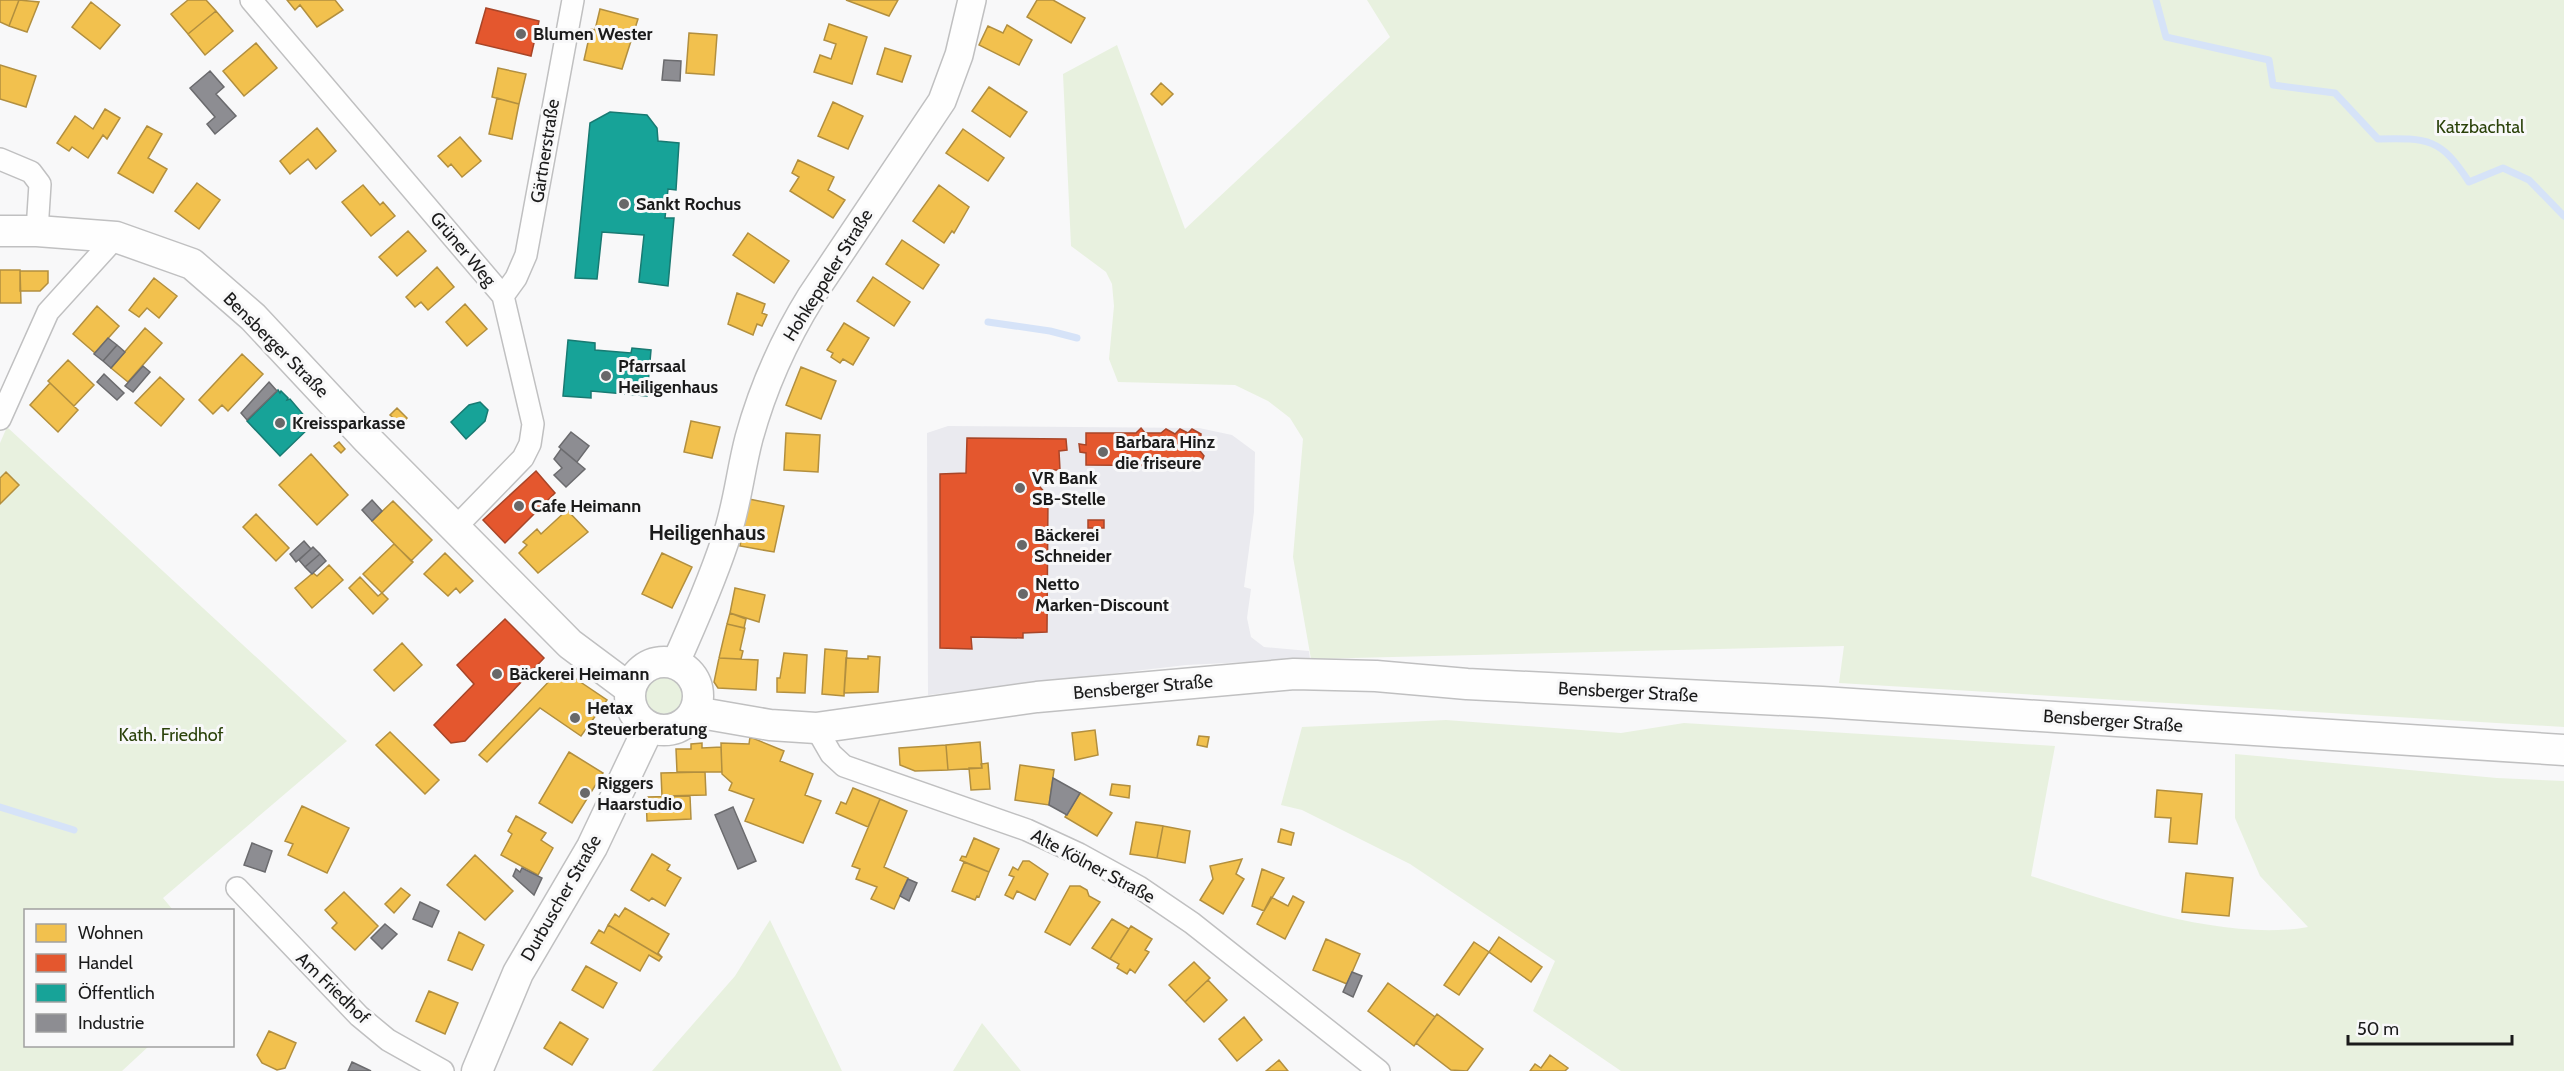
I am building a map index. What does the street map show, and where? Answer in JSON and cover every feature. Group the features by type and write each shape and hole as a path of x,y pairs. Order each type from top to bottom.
{"main road":[{"name":"Bensberger Straße","path":"0,231 37,231 116,237 192,264 253,317 455,528 570,644 629,688"},
{"path":"666,662 675,664 692,676 696,685 699,695 695,712 691,720 679,728 649,727 632,710 629,688 645,668 666,662"},
{"name":"Bensberger Straße","path":"695,712 770,725 816,728 846,726 1037,697 1294,674 1376,676 1467,684 1822,702 2564,750"},
{"name":"Durbuscher Straße","path":"477,1071 518,973 592,847 649,727"}],"street":[{"name":"Grüner Weg","path":"250,0 503,296 533,424 530,444 523,458 455,528"},
{"name":"Gärtnerstraße","path":"503,296 516,278 526,255 573,0"},
{"name":"Hohkeppeler Straße","path":"675,664 726,539 749,438 763,392 792,328 942,101 959,55 972,0"},
{"path":"0,159 31,172 40,184 37,231"},
{"path":"0,419 48,312 116,237"},
{"name":"Alte Kölner Straße","path":"816,728 831,754 844,766 1027,830 1079,854 1139,887 1192,923 1379,1071"},
{"name":"Am Friedhof","path":"237,888 359,1016 388,1040 443,1071"}],"shaded area":[{"path":"948,426 1199,428 1232,435 1255,452 1254,512 1244,587 1251,589 1247,618 1251,637 1264,647 1309,651 1310,659 1186,665 928,695 927,433"}],"green space":[{"name":"Katzbachtal","path":"1367,0 2564,0 2564,727 1839,683 1844,646 1311,659 1293,557 1303,439 1290,418 1268,401 1235,385 1118,382 1109,359 1114,306 1112,284 1106,272 1071,246 1063,74 1117,45 1185,229 1390,37"},
{"name":"Kath. Friedhof","path":"7,427 347,741 163,898 172,909 24,909 24,1047 148,1047 122,1071 0,1071 0,443"},
{"path":"662,675 677,682 684,697 677,712 662,719 647,712 640,697 647,682"},
{"path":"1446,720 1621,733 1684,723 2055,746 2031,876 2131,908 2168,917 2241,929 2276,930 2308,927 2260,876 2235,818 2235,754 2497,778 2564,781 2564,1071 1621,1071 1533,1011 1555,961 1410,864 1302,810 1281,805 1302,727"},
{"path":"770,920 842,1071 652,1071 735,976"},
{"path":"982,1023 1021,1071 953,1071"}],"building: Wohnen":[{"path":"0,0 19,0 9,26 0,22"},
{"path":"19,0 39,2 27,32 9,26"},
{"path":"188,0 206,0 216,11 188,34 171,14"},
{"path":"287,0 335,0 343,10 317,27 300,5 295,10"},
{"path":"846,0 898,0 889,16"},
{"path":"1037,0 1053,0 1085,18 1071,43 1027,17"},
{"path":"91,2 120,25 100,49 72,27"},
{"path":"600,9 638,19 622,69 584,60 591,29 595,30"},
{"path":"216,11 233,31 205,55 188,34"},
{"path":"829,24 867,37 852,84 814,72 820,55 831,59 836,44 824,40"},
{"path":"1007,25 1032,40 1019,65 979,45 988,26 1003,33"},
{"path":"689,33 717,35 714,75 686,73"},
{"path":"256,43 277,68 244,96 223,71"},
{"path":"885,48 911,56 902,82 877,74"},
{"path":"0,65 36,76 26,107 0,99"},
{"path":"498,68 526,74 519,104 492,97"},
{"path":"1161,83 1173,94 1162,105 1151,94"},
{"path":"989,87 1027,112 1010,137 972,111"},
{"path":"497,98 519,104 512,139 489,134"},
{"path":"833,102 863,116 848,149 818,136"},
{"path":"105,109 120,118 107,139 103,135 88,158 72,147 69,151 57,143 75,116 93,129"},
{"path":"147,126 162,134 148,158 167,169 153,193 118,173"},
{"path":"317,128 336,151 316,169 308,159 290,174 280,161"},
{"path":"963,129 1004,158 988,181 946,153"},
{"path":"460,137 481,161 462,177 451,164 448,167 438,156"},
{"path":"798,160 834,177 828,190 845,200 833,218 790,191 799,177 792,173"},
{"path":"197,183 220,200 199,229 175,211"},
{"path":"363,185 380,205 383,202 395,216 371,236 342,202"},
{"path":"939,185 969,207 954,233 952,231 944,243 913,221"},
{"path":"408,231 426,251 397,276 379,257"},
{"path":"748,233 789,261 774,283 733,255"},
{"path":"902,240 939,265 923,289 886,264"},
{"path":"437,267 454,287 428,310 421,302 415,307 406,297"},
{"path":"0,270 20,270 21,303 0,303"},
{"path":"20,271 48,271 48,283 40,291 20,291"},
{"path":"873,277 910,302 894,326 857,301"},
{"path":"154,278 177,296 159,318 147,308 139,317 129,310"},
{"path":"737,293 765,304 762,313 767,315 762,326 757,324 753,335 728,324"},
{"path":"465,304 487,329 467,346 446,322"},
{"path":"97,306 119,326 95,353 73,334"},
{"path":"844,323 869,338 853,365 843,359 840,363 831,357 833,353 827,350"},
{"path":"145,328 162,343 128,382 111,368"},
{"path":"242,354 263,374 228,411 222,405 213,414 199,400"},
{"path":"68,360 94,385 74,406 48,381"},
{"path":"801,367 836,381 821,419 786,405"},
{"path":"160,377 184,399 161,426 135,403"},
{"path":"50,383 78,410 58,432 30,405"},
{"path":"397,408 407,418 401,425 390,415"},
{"path":"691,421 720,427 712,458 684,452"},
{"path":"786,433 820,435 818,472 784,470"},
{"path":"339,442 345,449 341,453 334,446"},
{"path":"311,454 348,495 317,525 279,485"},
{"path":"6,472 19,485 0,504 0,478"},
{"path":"749,499 784,506 774,552 740,546"},
{"path":"393,501 432,540 411,561 372,521"},
{"path":"567,510 588,532 538,573 519,553 527,545 523,542 537,529 541,534"},
{"path":"256,514 289,548 276,561 243,527"},
{"path":"394,544 413,562 382,593 363,574"},
{"path":"445,553 473,581 460,593 456,588 448,596 424,574"},
{"path":"662,553 692,567 672,608 642,594"},
{"path":"329,565 343,580 312,608 295,588 313,573 317,576"},
{"path":"360,577 378,596 382,593 388,599 373,614 349,588"},
{"path":"735,588 765,595 759,622 730,613"},
{"path":"730,613 746,619 744,628 727,624"},
{"path":"727,624 745,628 740,650 743,651 741,659 719,658"},
{"path":"402,643 422,665 394,691 374,670"},
{"path":"825,649 847,651 844,696 822,694"},
{"path":"784,653 807,655 805,693 777,692 777,678 780,678"},
{"path":"868,656 880,657 878,692 844,693 846,658 868,659"},
{"path":"719,658 758,660 756,690 718,688 714,682"},
{"name":"Hetax Steuerberatung","path":"564,671 607,700 581,736 540,708 487,762 479,755 555,675 560,676"},
{"path":"1095,730 1098,755 1075,760 1072,733"},
{"path":"390,732 439,780 425,794 376,745"},
{"path":"1199,736 1209,737 1207,747 1197,745"},
{"path":"750,737 784,751 780,761 813,774 805,795 821,801 803,843 745,821 754,799 729,790 732,783 722,774 721,743 749,744"},
{"path":"980,742 982,768 948,770 946,745"},
{"path":"702,743 702,748 721,747 722,772 677,772 676,749 691,749 691,744"},
{"path":"946,745 948,770 915,771 900,765 899,748"},
{"path":"569,752 603,773 572,823 539,803"},
{"path":"988,763 990,789 971,790 969,768 982,768 981,764"},
{"path":"1020,765 1054,770 1049,805 1015,800"},
{"path":"705,772 706,795 662,796 661,773"},
{"path":"1112,784 1130,786 1129,798 1110,795"},
{"path":"853,788 880,799 868,827 836,813 841,802 846,804"},
{"path":"2157,790 2202,794 2197,844 2169,842 2171,818 2155,817"},
{"path":"1080,793 1112,813 1097,836 1065,817"},
{"path":"690,796 691,819 647,821 646,797"},
{"path":"880,799 907,811 884,867 908,878 894,909 871,899 877,887 856,879 860,869 852,866"},
{"path":"302,806 349,828 327,873 288,855 293,844 285,841"},
{"path":"516,816 546,833 541,840 553,848 538,875 501,855 512,834 508,831"},
{"path":"1136,822 1163,826 1157,858 1130,854"},
{"path":"1163,826 1190,831 1185,863 1157,858"},
{"path":"1281,829 1294,833 1291,845 1278,842"},
{"path":"974,838 999,849 989,872 960,860 962,856 966,857"},
{"path":"652,854 670,865 667,870 681,878 665,906 652,898 649,901 631,890"},
{"path":"475,855 513,891 485,920 447,885"},
{"path":"1242,859 1236,874 1244,879 1223,914 1200,900 1213,879 1210,866"},
{"path":"1023,861 1029,861 1048,874 1035,900 1017,891 1013,899 1005,895 1014,877 1009,875 1013,867 1018,870"},
{"path":"964,862 989,872 979,897 977,896 975,900 952,891"},
{"path":"1262,869 1284,878 1264,911 1252,906"},
{"path":"2186,873 2233,878 2229,916 2182,912"},
{"path":"1070,886 1080,886 1087,890 1089,896 1100,902 1070,945 1045,932"},
{"path":"401,888 410,895 394,913 385,904"},
{"path":"344,892 378,926 355,950 332,928 337,923 325,910"},
{"path":"1293,896 1304,902 1285,939 1257,924 1271,897 1288,906"},
{"path":"625,908 669,934 658,953 662,957 608,925 615,914 619,917"},
{"path":"1112,919 1129,929 1110,959 1092,948"},
{"path":"608,925 662,957 659,961 649,955 640,971 591,943 599,930 604,933"},
{"path":"1131,926 1152,939 1145,950 1149,952 1135,973 1130,969 1127,974 1117,968 1119,964 1110,959"},
{"path":"459,932 484,945 472,970 448,960"},
{"path":"1499,937 1542,967 1531,982 1489,952"},
{"path":"1326,939 1360,954 1347,984 1313,970"},
{"path":"1474,942 1489,952 1459,995 1444,985"},
{"path":"1194,962 1210,978 1185,1002 1169,985"},
{"path":"586,966 617,983 603,1008 572,990"},
{"path":"1208,980 1227,1000 1204,1022 1185,1002"},
{"path":"1388,983 1435,1017 1414,1046 1368,1011"},
{"path":"429,991 458,1003 445,1034 416,1021"},
{"path":"1437,1014 1483,1049 1467,1071 1451,1070 1416,1043"},
{"path":"1244,1017 1262,1040 1237,1061 1219,1039"},
{"path":"560,1022 588,1039 572,1065 544,1048"},
{"path":"269,1031 296,1043 285,1068 277,1070 262,1063 257,1055"},
{"path":"1550,1055 1568,1068 1565,1071 1530,1071 1535,1064 1541,1068"},
{"path":"1279,1060 1288,1071 1266,1071"}],"building: Handel":[{"path":"486,8 539,21 531,56 476,43"},
{"path":"1141,428 1145,433 1161,433 1166,429 1175,434 1180,429 1188,433 1192,429 1201,434 1200,451 1204,456 1200,466 1086,465 1086,453 1080,452 1079,444 1086,445 1086,433 1136,433"},
{"path":"967,438 1066,439 1067,450 1059,451 1060,470 1041,470 1040,487 1048,496 1047,632 1023,633 1023,638 971,637 972,649 940,648 940,474 966,473"},
{"name":"Cafe Heimann","path":"536,471 555,493 505,543 483,520"},
{"path":"1088,520 1104,520 1104,528 1088,528"},
{"name":"Bäckerei Heimann","path":"505,619 544,658 465,741 451,743 434,725 474,684 457,665"}],"building: Öffentlich":[{"name":"Sankt Rochus","path":"610,112 647,115 657,128 658,141 679,143 676,190 668,189 665,218 674,218 668,286 639,282 644,235 602,232 597,279 575,278 590,123"},
{"name":"Pfarrsaal Heiligenhaus","path":"568,340 595,343 595,350 631,353 632,348 651,350 647,396 591,391 591,398 563,396"},
{"name":"Kreissparkasse","path":"278,390 288,398 287,400 290,399 312,425 280,456 247,421"},
{"path":"480,402 488,410 485,421 466,439 451,422 469,405"}],"building: Industrie":[{"path":"664,60 681,61 680,81 662,80"},
{"path":"210,71 224,87 216,94 236,116 215,134 207,124 215,117 190,88"},
{"path":"108,338 117,345 103,361 94,354"},
{"path":"117,345 125,352 111,368 103,361"},
{"path":"143,366 150,372 133,392 125,386"},
{"path":"104,374 124,393 117,400 97,382"},
{"path":"269,382 277,391 247,420 241,413"},
{"path":"571,432 589,446 577,462 559,447"},
{"path":"561,449 585,469 566,487 554,475 562,468 554,459"},
{"path":"372,500 382,511 372,521 362,510"},
{"path":"304,541 311,549 296,562 290,554"},
{"path":"313,547 320,554 305,567 299,560"},
{"path":"320,554 326,561 312,574 305,567"},
{"path":"1053,778 1080,793 1067,815 1049,805"},
{"path":"733,807 756,861 738,869 715,815"},
{"path":"252,843 272,851 265,872 244,865"},
{"path":"522,868 542,878 534,895 513,876 516,869 520,872"},
{"path":"908,879 917,883 909,901 900,896"},
{"path":"420,902 439,911 432,927 413,919"},
{"path":"385,924 397,934 382,949 371,938"},
{"path":"1352,972 1362,976 1353,997 1343,992"},
{"path":"352,1062 371,1071 348,1071"}],"waterway":[{"path":"2156,0 2166,37 2269,60 2273,85 2335,93 2378,139 2409,139 2432,144 2450,157 2469,182 2503,168 2529,180 2564,216"},
{"path":"988,322 1050,331 1077,338"},
{"path":"0,807 74,830"}],"place":[{"name":"Blumen Wester","path":"521,34"},
{"name":"Sankt Rochus","path":"624,204"},
{"name":"Pfarrsaal Heiligenhaus","path":"606,376"},
{"name":"Kreissparkasse","path":"280,423"},
{"name":"Barbara Hinz die friseure","path":"1103,452"},
{"name":"VR Bank SB-Stelle","path":"1020,488"},
{"name":"Cafe Heimann","path":"519,506"},
{"name":"Bäckerei Schneider","path":"1022,545"},
{"name":"Netto Marken-Discount","path":"1023,594"},
{"name":"Bäckerei Heimann","path":"497,674"},
{"name":"Hetax Steuerberatung","path":"575,718"},
{"name":"Riggers Haarstudio","path":"585,793"}],"district":[{"name":"Heiligenhaus","path":"707,533"}]}
